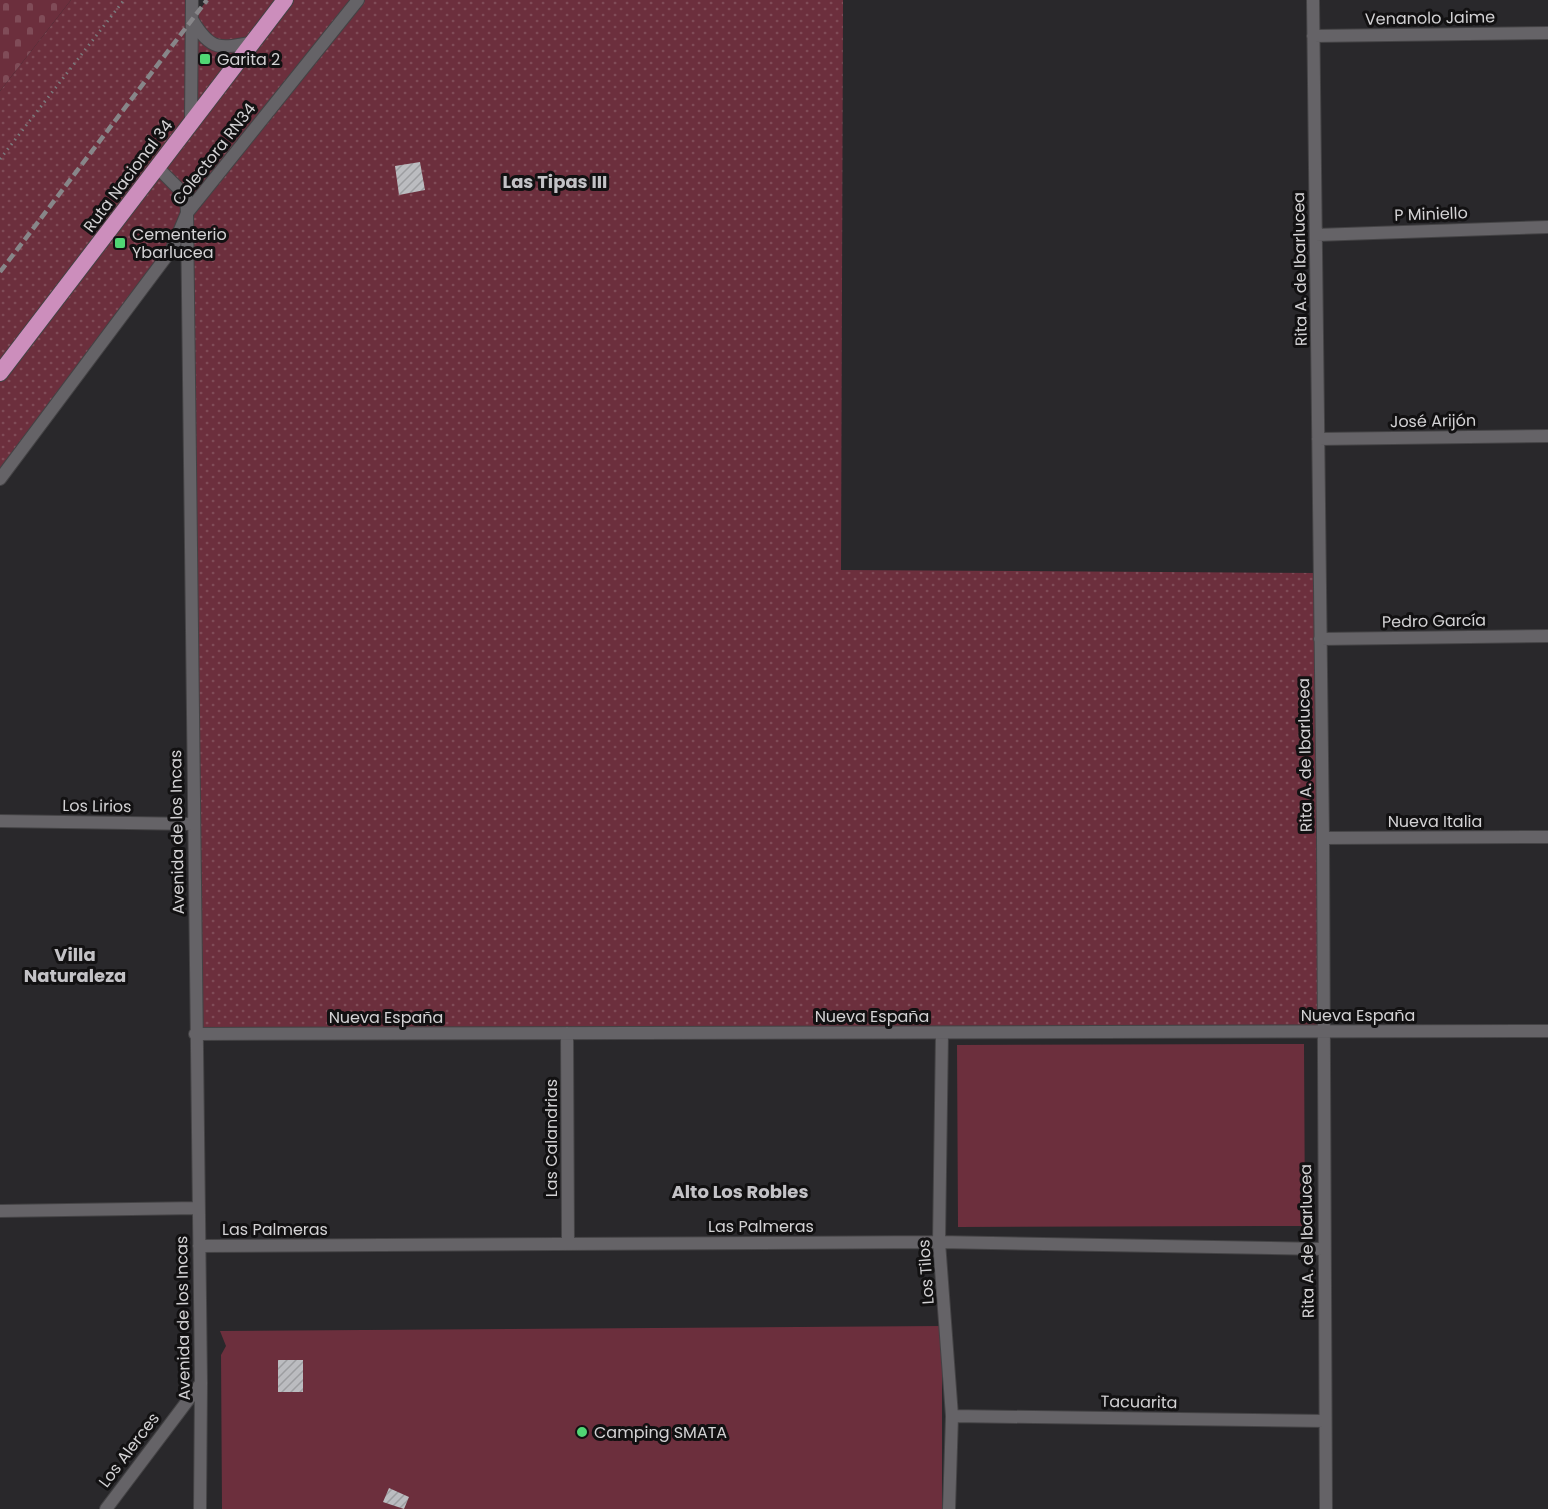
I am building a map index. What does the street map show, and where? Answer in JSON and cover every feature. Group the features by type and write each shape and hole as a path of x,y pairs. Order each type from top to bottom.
{"highway":[{"name":"Ruta Nacional 34","path":"0,373 285,0"}],"street":[{"path":"191,123 192,0"},
{"name":"Colectora RN34","path":"0,479 172,249 187,213 358,0"},
{"name":"Rita A. de Ibarlucea","path":"1312,0 1323,838 1322,1031 1326,1509"},
{"path":"192,20 205,41 224,48 253,42"},
{"name":"Venanolo Jaime","path":"1313,36 1548,33"},
{"name":"Avenida de los Incas","path":"157,167 186,196 187,213 195,1034 201,1383 200,1509"},
{"name":"P Miniello","path":"1316,235 1548,227"},
{"name":"José Arijón","path":"1318,439 1548,435"},
{"name":"Pedro García","path":"1320,639 1548,636"},
{"name":"Los Lirios","path":"0,821 193,824"},
{"name":"Nueva Italia","path":"1323,838 1548,837"},
{"name":"Nueva España","path":"195,1034 1548,1031"},
{"name":"Las Calandrias","path":"567,1033 568,1243"},
{"name":"Los Tilos","path":"942,1033 939,1242 952,1416 949,1509"},
{"path":"0,1211 198,1208"},
{"name":"Las Palmeras","path":"199,1246 939,1242 1323,1249"},
{"name":"Los Alerces","path":"106,1509 201,1383"},
{"name":"Tacuarita","path":"952,1416 1325,1421"}],"path":[{"path":"0,159 124,0"}],"green space":[{"path":"0,0 71,0 0,91"},
{"path":"71,0 192,0 193,19 207,0 843,0 841,570 1319,573 1322,1031 195,1034 187,215 172,249 0,479 0,91"},
{"path":"1304,1044 1305,1226 958,1227 957,1045"},
{"name":"Camping SMATA","path":"942,1326 942,1509 222,1509 221,1355 226,1346 220,1331"}],"building":[{"path":"420,162 425,190 399,195 395,166"},
{"path":"278,1360 303,1360 303,1392 278,1392"},
{"path":"389,1488 409,1497 404,1509 383,1502"}],"railway":[{"path":"0,272 207,0"}],"place":[{"name":"Garita 2","path":"205,59"},
{"name":"Cementerio Ybarlucea","path":"120,243"},
{"name":"Camping SMATA","path":"582,1432"}],"district":[{"name":"Las Tipas III","path":"555,181"},
{"name":"Villa Naturaleza","path":"75,964"},
{"name":"Alto Los Robles","path":"740,1191"}]}
